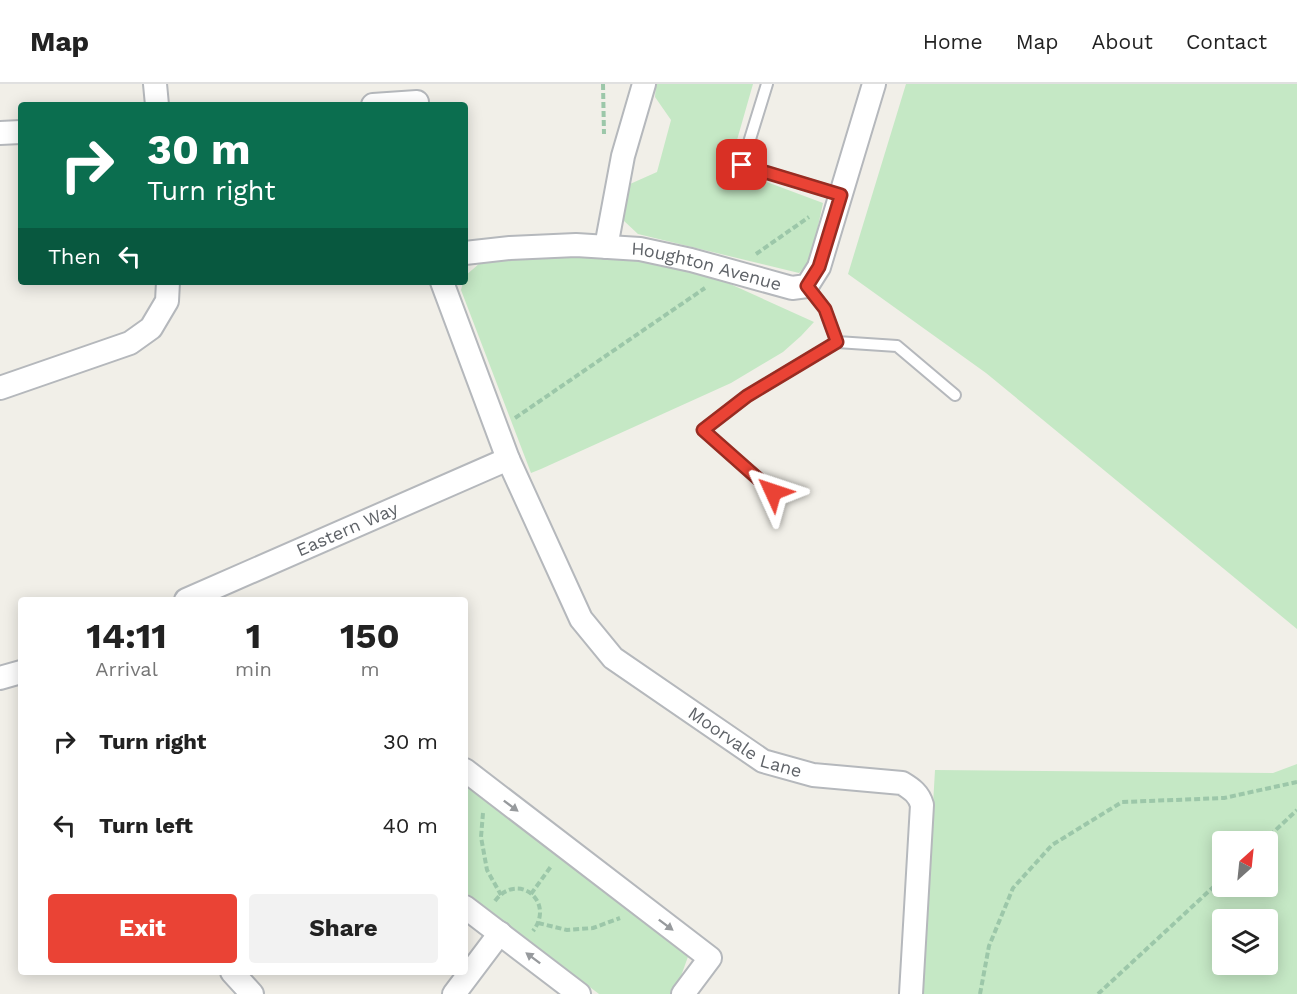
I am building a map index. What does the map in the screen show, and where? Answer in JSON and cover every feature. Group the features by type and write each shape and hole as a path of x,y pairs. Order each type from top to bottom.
{"street":[{"path":"155,84 157,102"},
{"path":"606,247 623,156 644,84"},
{"name":"Houghton Avenue","path":"468,253 576,245 640,249 792,288 807,286 819,267 874,84"},
{"path":"389,102 416,97"},
{"path":"0,133 18,132"},
{"path":"0,388 130,343 151,328 167,301 168,285"},
{"path":"443,285 508,459"},
{"name":"Eastern Way","path":"193,597 508,459"},
{"name":"Moorvale Lane","path":"508,459 581,619 613,658 763,761 813,775 902,783 918,796 922,805 911,994"},
{"path":"0,678 18,673"},
{"path":"468,772 710,958 683,994"},
{"path":"473,913 579,994"},
{"path":"454,994 500,933"},
{"path":"235,975 252,994"}],"lane":[{"path":"767,84 742,165 841,195"},
{"path":"807,286 825,309 837,342"},
{"path":"773,492 703,430 747,396 837,342 897,346 955,395"}],"path":[{"path":"980,994 989,946 1014,888 1052,845 1122,802 1224,798 1297,783"},
{"path":"491,790 483,810 481,837 487,870 501,895"},
{"path":"1275,831 1297,810"},
{"path":"531,894 566,848"},
{"path":"1098,994 1212,888"},
{"path":"473,913 512,889 520,889 535,896 541,911 540,920 520,949"},
{"path":"538,923 567,930 593,928 620,918 641,905"}],"green space":[{"path":"656,84 753,84 729,168 823,203 810,263 799,273 638,234 623,220 630,184 657,172 671,120 655,97"},
{"path":"906,84 1297,84 1297,629 986,373 848,274"},
{"path":"549,257 630,259 708,274 814,322 783,352 731,383 531,473 461,290 462,285 468,285 468,273 480,263"},
{"path":"1297,764 1297,994 922,994 935,770 1273,773"},
{"path":"468,781 690,951 673,994 599,994 468,894"}],"route":[{"path":"742,165 841,195 819,267 807,286 825,309 837,342 747,396 703,430 773,492"}]}
